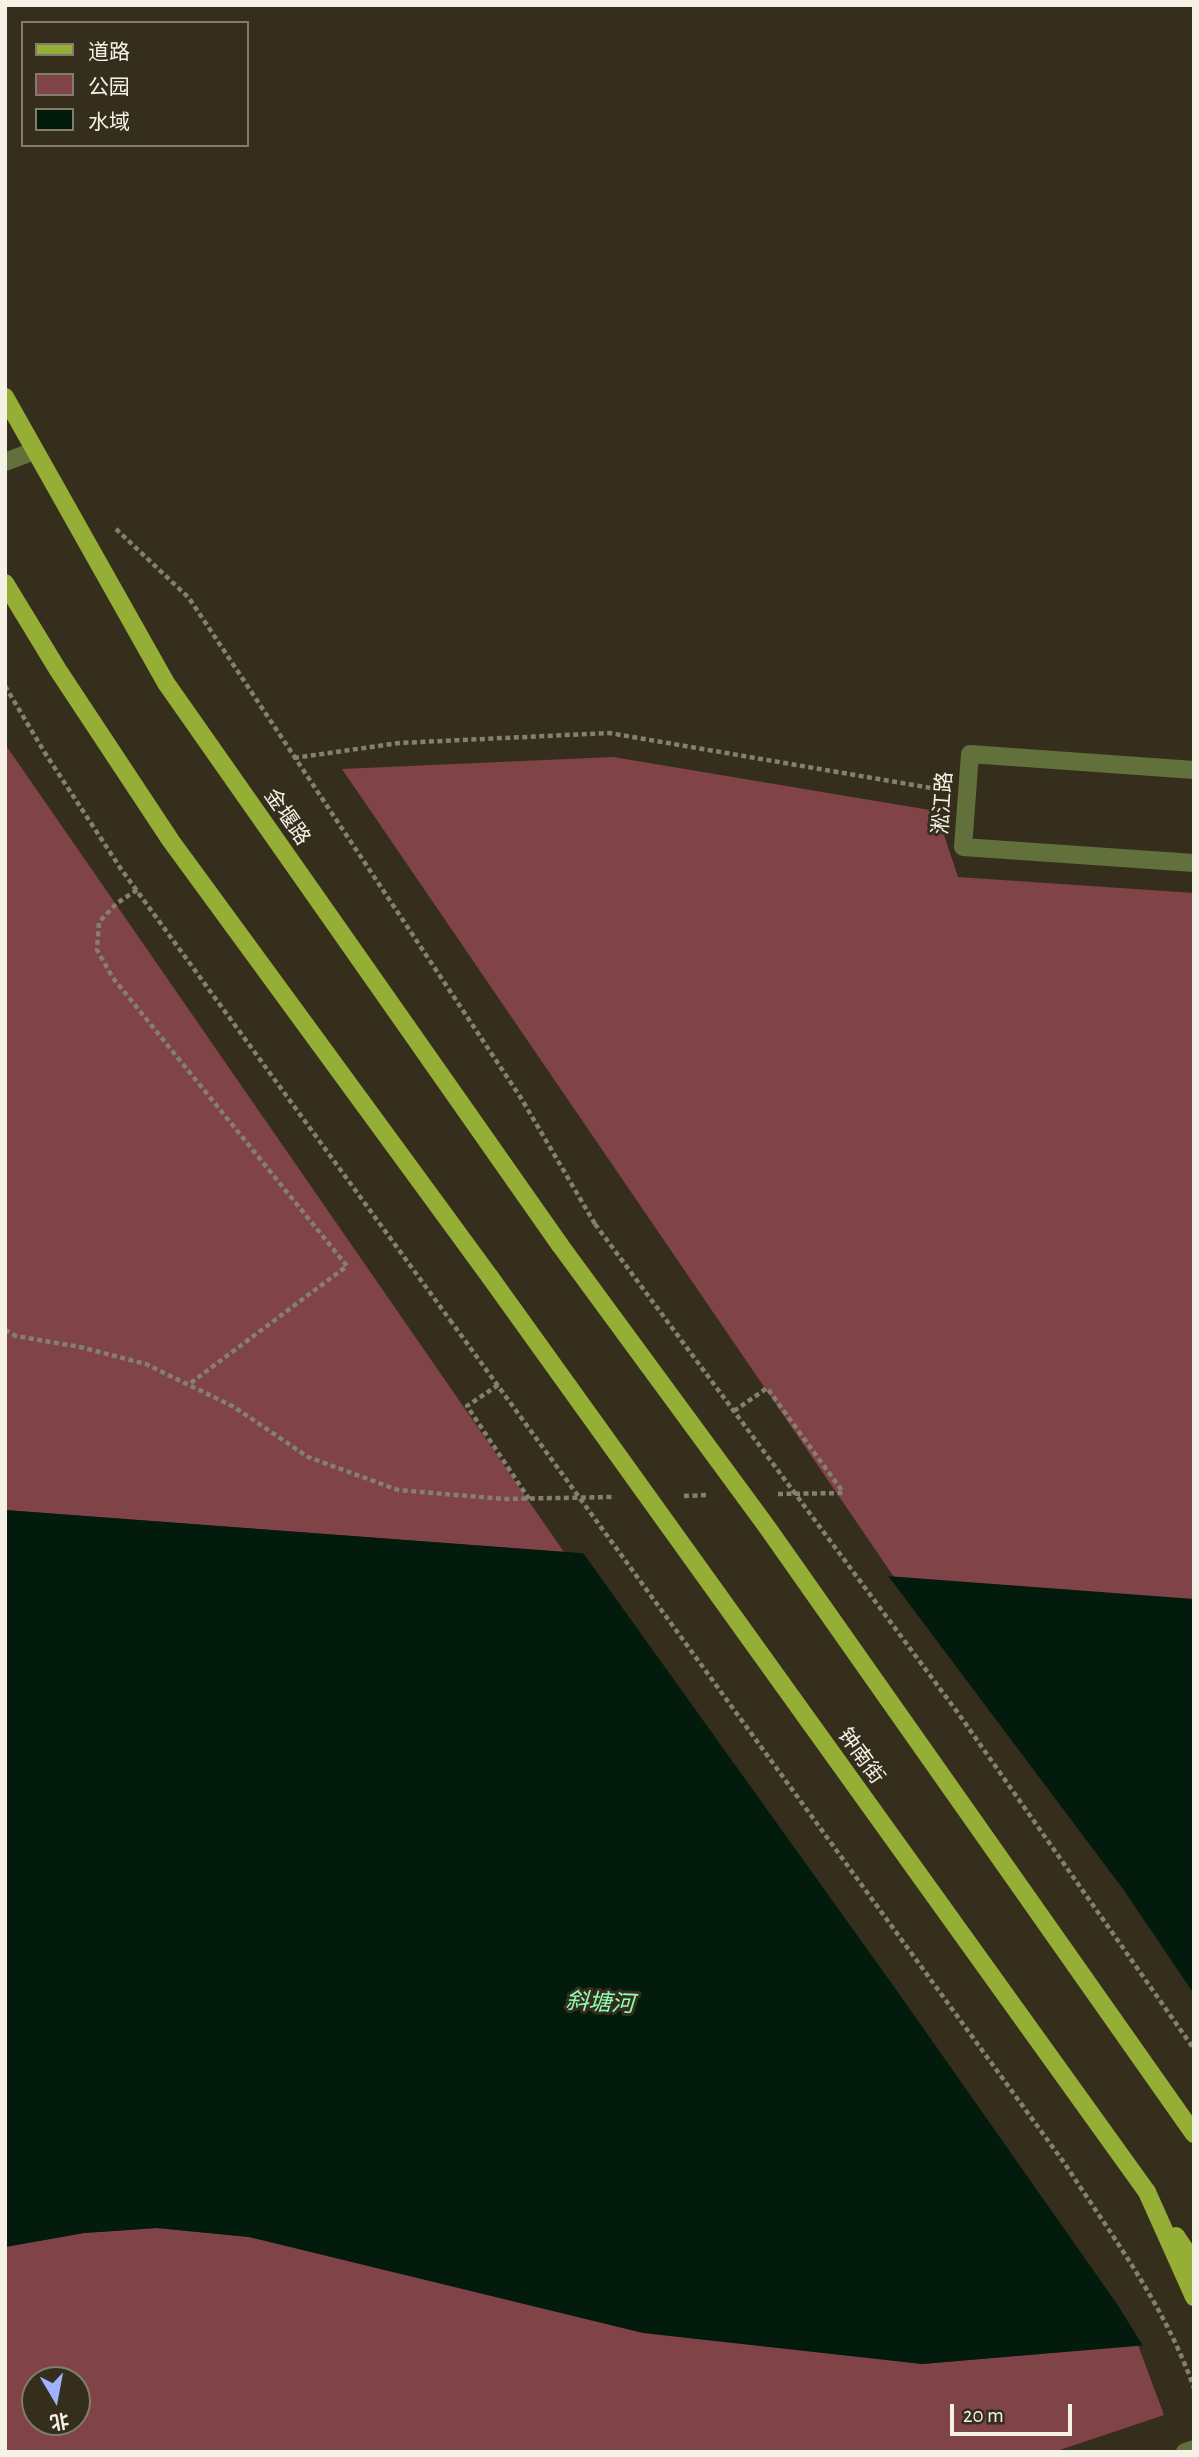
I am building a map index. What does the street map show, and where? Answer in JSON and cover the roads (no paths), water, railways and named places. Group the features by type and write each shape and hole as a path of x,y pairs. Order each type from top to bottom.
{"main road":[{"name":"金堰路","path":"5,397 166,683 560,1245 767,1528 1194,2134"},
{"name":"钟南街","path":"5,583 58,670 171,841 490,1277 1147,2192 1194,2263"},
{"path":"1147,2192 1194,2297"}],"street":[{"path":"5,461 34,451"},
{"name":"淞江路","path":"1194,770 970,754 963,847 1194,863"},
{"path":"1185,2452 1194,2449"}],"water":[{"name":"斜塘河","path":"5,1510 1194,1599 1194,2339 922,2364 643,2333 249,2237 157,2228 84,2233 5,2247"}]}
